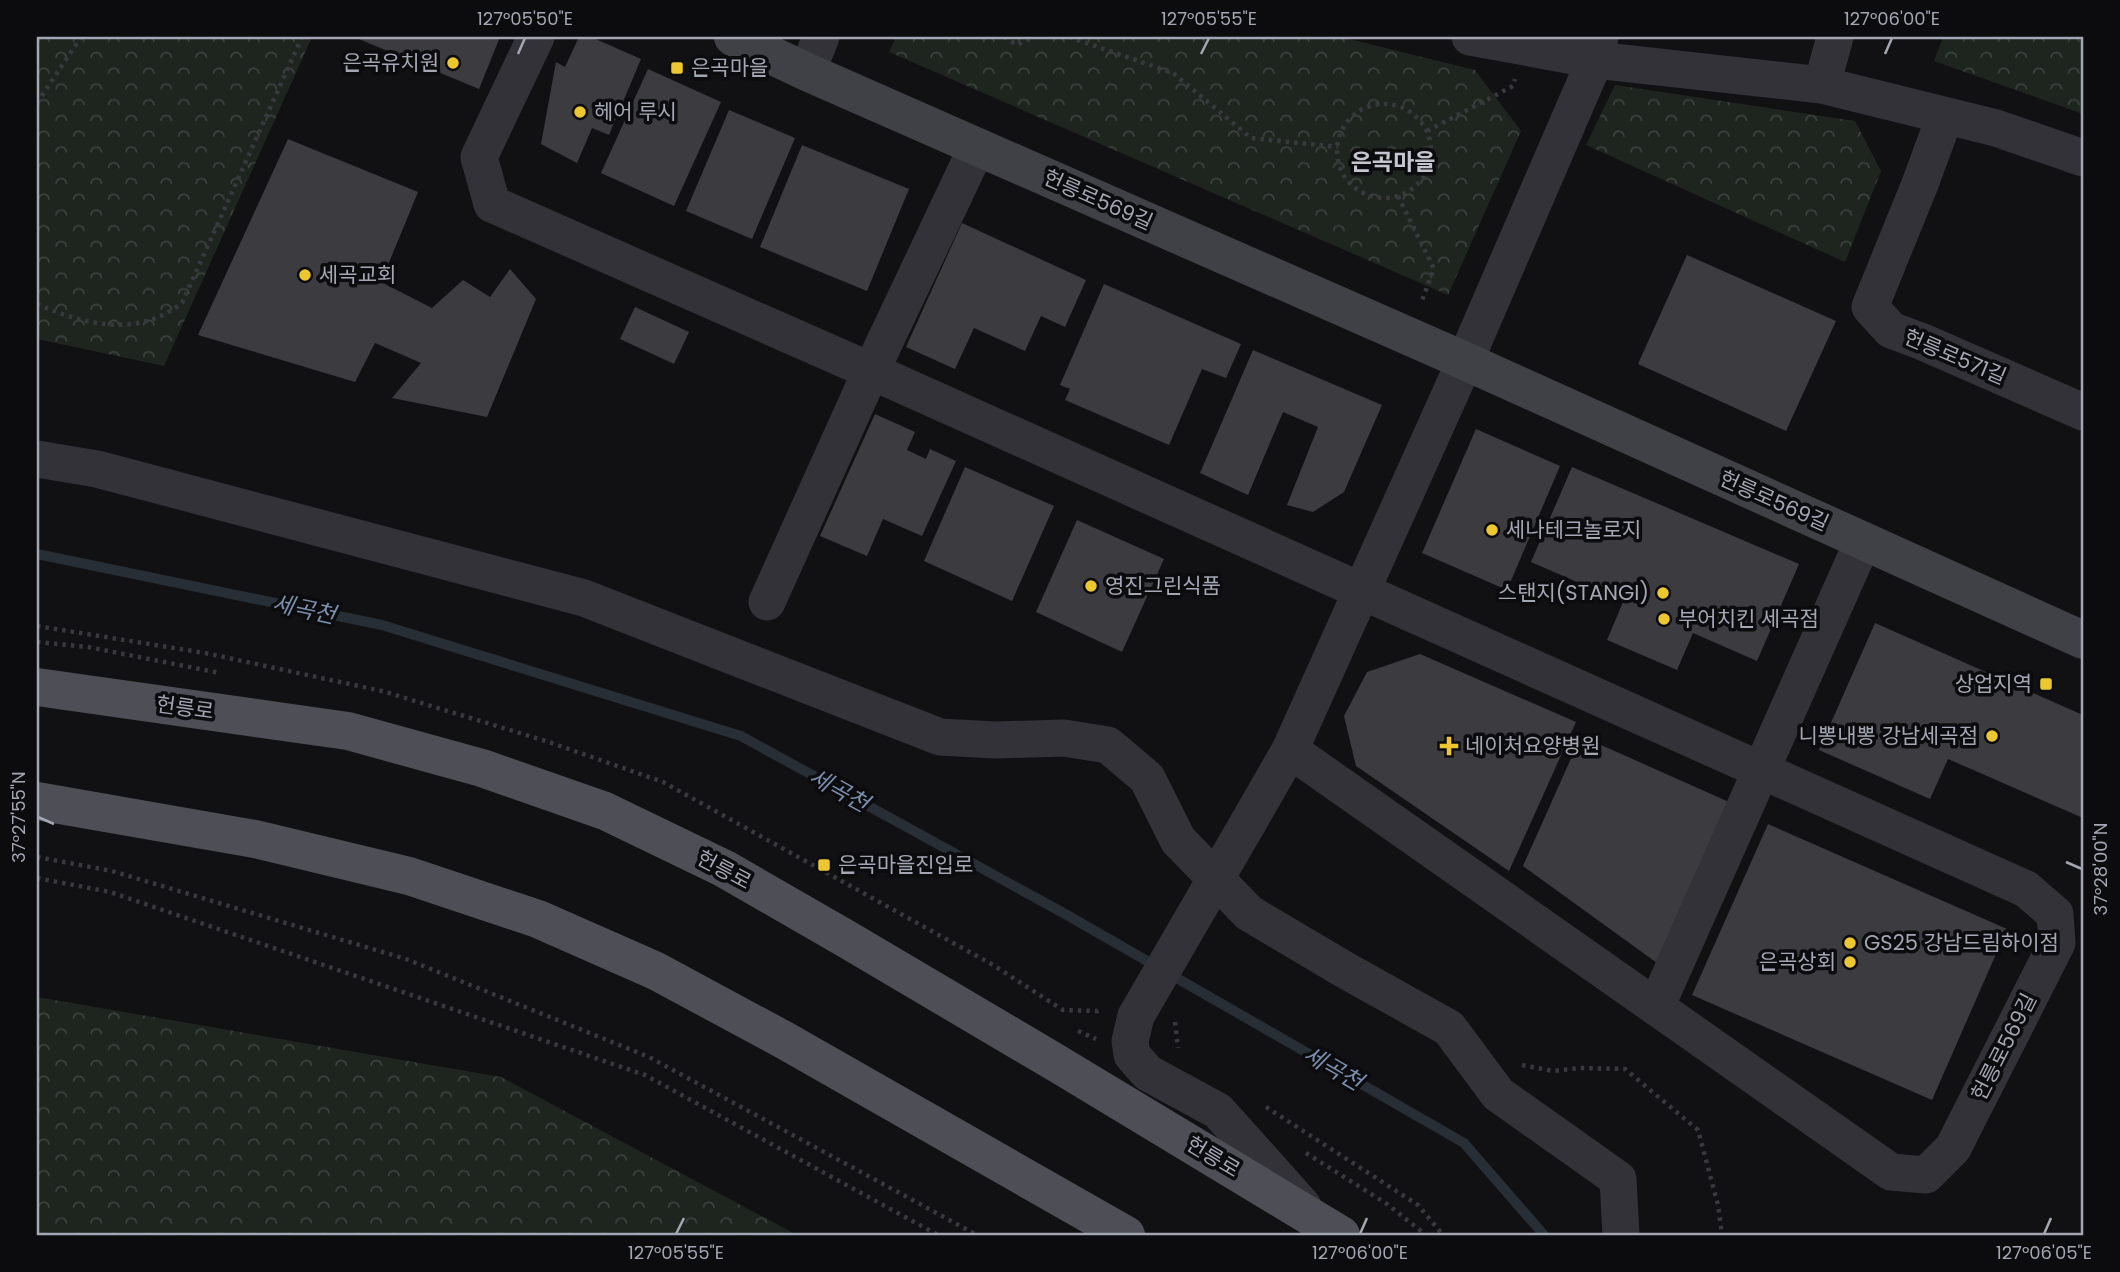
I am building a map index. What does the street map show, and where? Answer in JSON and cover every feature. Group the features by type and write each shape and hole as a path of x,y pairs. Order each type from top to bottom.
{"main road":[{"name":"헌릉로","path":"37,687 348,731 482,768 605,811 725,869 1327,1226"},
{"path":"37,801 255,839 409,876 538,919 656,971 784,1040 1126,1235"}],"street":[{"name":"헌릉로569길","path":"536,37 479,157 492,204 871,370 2026,889 2055,914 2057,943 1954,1148 1926,1175 1891,1172 1290,750"},
{"name":"헌릉로569길","path":"733,37 1465,361 2083,640"},
{"path":"807,72 821,37"},
{"path":"1469,37 1525,47 1597,48 1822,85 1996,128 2083,158"},
{"path":"1822,85 1835,37"},
{"path":"1327,1226 1218,1111 1148,1073 1132,1055 1130,1041 1136,1016 1290,750 1465,361 1597,48"},
{"name":"헌릉로571길","path":"1945,116 1870,307 1891,330 2083,412"},
{"path":"766,602 871,370 977,147"},
{"path":"37,459 97,469 584,598 940,737 995,740 1064,738 1108,745 1147,778 1178,840 1249,912 1449,1028 1498,1094 1618,1178 1621,1235"},
{"path":"1656,1007 1863,541"}],"path":[{"path":"37,103 81,37"},
{"path":"37,304 62,315 106,326 141,322 166,315 182,303 302,37"},
{"path":"1004,37 1017,45 1032,37"},
{"path":"1069,37 1173,73 1251,138 1338,146"},
{"path":"1427,131 1513,86 1525,47"},
{"path":"1390,104 1404,108 1417,118 1427,131 1431,146 1430,162 1424,177 1398,196 1367,194 1354,187 1344,175 1338,161 1341,132 1349,120 1361,110 1390,104"},
{"path":"1398,196 1434,269 1408,337"},
{"path":"37,857 112,871 406,959 649,1057 977,1235"},
{"path":"37,878 110,892 645,1075 938,1235"},
{"path":"1175,1018 1178,1050"},
{"path":"1511,1063 1553,1071 1580,1068 1625,1069 1698,1130 1722,1235"},
{"path":"1258,1102 1418,1205 1443,1235"}],"green space":[{"path":"37,37 312,37 164,366 37,339"},
{"path":"896,37 1341,37 1475,70 1521,131 1448,295 889,52"},
{"path":"1943,37 2083,37 2083,114 1934,61"},
{"path":"1615,85 1855,121 1881,171 1845,262 1586,145"},
{"path":"37,997 501,1077 797,1235 37,1235"}],"building":[{"name":"은곡유치원","path":"354,37 500,37 479,89"},
{"path":"579,37 591,37 641,59 609,135 592,128 577,163 541,144 556,62 565,67"},
{"path":"648,69 721,102 674,206 601,173"},
{"path":"729,110 795,138 752,239 686,211"},
{"name":"세곡교회","path":"288,139 418,192 381,282 432,308 463,280 490,297 510,269 536,299 487,417 392,398 421,363 375,343 355,382 198,335"},
{"path":"802,145 909,189 867,291 760,247"},
{"path":"962,223 1086,280 1065,327 1041,316 1025,351 974,328 955,369 906,347"},
{"path":"1687,255 1836,321 1786,431 1638,364"},
{"path":"1104,284 1241,344 1226,378 1202,369 1169,445 1065,400 1070,389 1060,385"},
{"path":"635,307 689,332 674,364 620,339"},
{"path":"1253,350 1382,405 1344,492 1313,512 1287,505 1318,427 1283,412 1248,495 1200,473"},
{"path":"875,414 915,432 907,450 926,459 930,449 956,461 922,536 883,519 867,556 820,536"},
{"path":"1476,429 1560,466 1507,590 1422,553"},
{"path":"965,467 1054,506 1012,601 924,561"},
{"path":"1572,467 1799,564 1757,661 1693,633 1677,670 1607,640 1623,602 1531,562"},
{"path":"1077,520 1164,559 1122,652 1036,612"},
{"path":"1875,623 2083,715 2083,818 1948,759 1930,799 1819,750"},
{"path":"1420,654 1576,722 1509,871 1356,766 1344,716 1367,672"},
{"path":"1581,736 1729,802 1657,963 1523,866"},
{"name":"은곡상회","path":"1768,824 2007,929 1932,1100 1692,995"}],"waterway":[{"name":"세곡천","path":"37,554 382,625 741,736 1067,915 1464,1143 1544,1235"}],"place":[{"name":"은곡유치원","path":"453,63"},
{"name":"은곡마을","path":"677,68"},
{"name":"헤어 루시","path":"580,112"},
{"name":"세곡교회","path":"305,275"},
{"name":"세나테크놀로지","path":"1492,530"},
{"name":"영진그린식품","path":"1091,586"},
{"name":"스탠지(STANGI)","path":"1663,593"},
{"name":"부어치킨 세곡점","path":"1664,619"},
{"name":"상업지역","path":"2046,684"},
{"name":"니뽕내뽕 강남세곡점","path":"1992,736"},
{"name":"네이처요양병원","path":"1449,746"},
{"name":"은곡마을진입로","path":"824,865"},
{"name":"GS25 강남드림하이점","path":"1850,943"},
{"name":"은곡상회","path":"1850,962"}],"district":[{"name":"은곡마을","path":"1393,162"}]}
